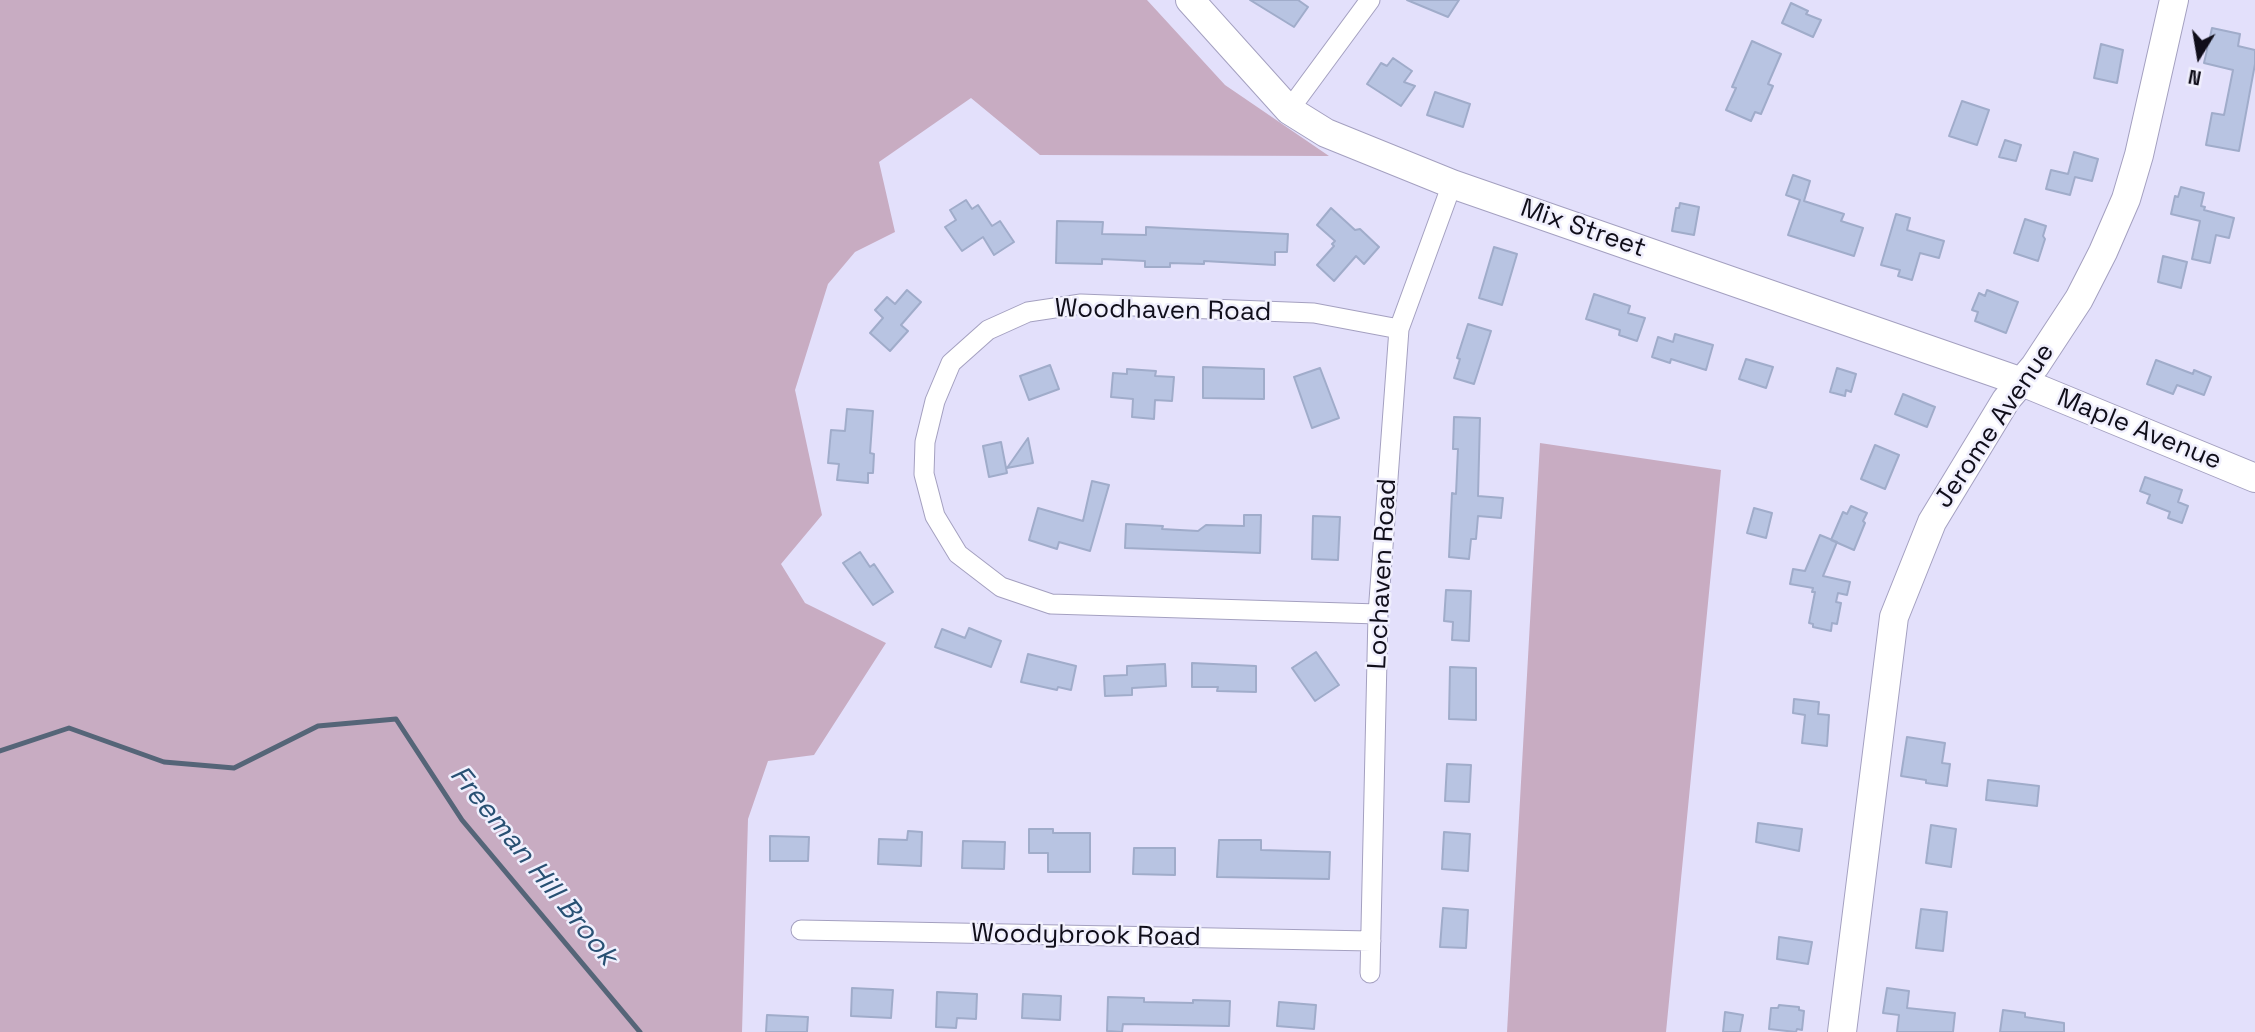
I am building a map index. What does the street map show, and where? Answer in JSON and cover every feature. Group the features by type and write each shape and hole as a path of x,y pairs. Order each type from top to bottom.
{"main road":[{"name":"Mix Street","path":"1190,0 1289,110 1326,133 1452,184 2022,382"},
{"name":"Jerome Avenue","path":"1842,1032 1894,617 1932,522 2006,400 2022,382 2079,299 2126,199 2139,155 2175,0"},
{"name":"Maple Avenue","path":"2022,382 2255,478"}],"street":[{"path":"1289,110 1370,0"},
{"name":"Lochaven Road","path":"1370,973 1378,614 1399,329 1452,184"},
{"name":"Woodhaven Road","path":"1378,614 1051,604 1001,587 958,554 935,516 924,474 925,442 935,401 951,363 988,330 1028,312 1081,304 1314,313 1399,329"},
{"name":"Woodybrook Road","path":"801,930 1371,941"}],"shaded area":[{"path":"0,0 1147,0 1225,85 1329,156 1040,155 971,98 879,162 895,232 855,252 828,284 795,390 822,515 781,564 805,603 886,643 814,755 768,761 748,819 742,1032 0,1032"},
{"path":"1540,443 1721,470 1666,1032 1507,1032"}],"building":[{"path":"1250,0 1298,0 1308,7 1294,27"},
{"path":"1407,0 1459,0 1448,17"},
{"path":"1791,3 1808,11 1806,14 1821,20 1813,37 1782,23"},
{"path":"2212,28 2240,34 2238,46 2255,50 2255,64 2239,151 2206,145 2212,113 2224,115 2233,70 2204,63"},
{"path":"1752,41 1781,54 1768,84 1773,86 1761,114 1755,112 1751,121 1726,110 1736,88 1732,87"},
{"path":"2101,44 2123,50 2117,83 2094,78"},
{"path":"1393,58 1412,71 1404,82 1415,86 1401,106 1367,84 1381,63 1387,66"},
{"path":"1435,92 1470,104 1463,127 1427,115"},
{"path":"1962,101 1989,110 1977,145 1949,136"},
{"path":"2005,140 2021,145 2016,161 1999,157"},
{"path":"2074,152 2098,159 2092,181 2075,177 2070,195 2046,189 2051,170 2068,174"},
{"path":"1793,175 1810,181 1804,201 1844,214 1841,221 1863,228 1854,256 1788,235 1800,200 1786,195"},
{"path":"2181,187 2204,193 2201,206 2205,207 2204,210 2234,218 2229,238 2216,235 2210,263 2192,259 2200,221 2171,214 2175,196 2178,197"},
{"path":"966,200 972,209 978,205 992,226 1000,221 1014,242 994,255 983,237 962,251 945,227 956,220 950,210"},
{"path":"1680,203 1699,207 1694,235 1672,231 1676,208 1679,208"},
{"path":"1331,208 1379,247 1364,264 1356,256 1334,281 1317,265 1334,246 1332,244 1335,241 1317,225"},
{"path":"1896,214 1910,218 1907,230 1944,241 1939,258 1920,253 1912,280 1898,276 1900,270 1881,265"},
{"path":"2025,219 2046,226 2038,261 2014,253"},
{"path":"1057,221 1103,222 1102,234 1146,235 1146,227 1288,234 1287,252 1275,252 1275,265 1204,261 1204,264 1170,263 1170,267 1145,267 1145,261 1102,259 1102,264 1056,263"},
{"path":"1494,247 1517,254 1502,305 1479,298"},
{"path":"2163,256 2187,262 2181,288 2158,282"},
{"path":"907,290 921,302 901,325 908,331 890,351 870,333 883,318 875,310 887,297 895,304"},
{"path":"1987,290 2018,302 2006,333 1975,321 1978,312 1972,310 1979,293 1985,296"},
{"path":"1594,294 1630,306 1628,313 1645,318 1637,341 1619,335 1620,330 1586,319"},
{"path":"1468,324 1491,331 1474,384 1454,378 1460,359 1457,358"},
{"path":"1675,334 1713,345 1706,370 1671,359 1670,363 1652,357 1658,337 1673,342"},
{"path":"1746,359 1773,367 1766,388 1739,379"},
{"path":"2156,360 2193,374 2194,370 2211,377 2204,395 2177,385 2173,394 2147,384"},
{"path":"1050,365 1059,389 1029,400 1020,376"},
{"path":"1203,367 1264,369 1264,399 1203,398"},
{"path":"1320,368 1339,418 1312,428 1294,377"},
{"path":"1837,368 1856,374 1851,392 1846,390 1845,396 1830,392"},
{"path":"1127,369 1156,371 1155,376 1174,377 1172,401 1155,400 1154,419 1132,417 1133,399 1111,397 1113,373 1127,374"},
{"path":"1903,394 1935,407 1927,427 1895,414"},
{"path":"847,409 873,411 870,453 874,454 873,473 868,473 868,483 837,480 839,464 828,463 831,430 845,431"},
{"path":"1454,417 1480,418 1478,496 1503,498 1501,518 1478,516 1476,539 1471,539 1469,559 1449,557 1452,493 1456,494 1458,449 1453,449"},
{"path":"1028,438 1033,463 1007,468"},
{"path":"1001,442 1007,473 989,477 983,446"},
{"path":"1875,445 1899,455 1885,489 1861,479"},
{"path":"2145,477 2182,490 2178,502 2188,506 2182,523 2168,518 2170,512 2147,503 2150,495 2140,491"},
{"path":"1092,481 1109,485 1090,551 1059,542 1057,549 1029,540 1038,508 1083,521"},
{"path":"1851,506 1867,513 1854,550 1831,540 1843,512 1847,514"},
{"path":"1754,508 1772,513 1766,538 1747,533"},
{"path":"1244,515 1261,515 1260,553 1125,548 1126,524 1198,531 1206,525 1244,526"},
{"path":"1313,516 1340,517 1338,560 1312,559"},
{"path":"1820,535 1837,542 1823,576 1850,582 1847,595 1838,593 1836,602 1841,603 1837,624 1832,623 1831,631 1813,627 1813,624 1809,623 1815,592 1812,592 1813,588 1790,584 1793,569 1805,571"},
{"path":"860,552 870,567 874,564 893,592 873,605 843,563"},
{"path":"1446,590 1471,591 1469,641 1452,640 1453,622 1444,621"},
{"path":"969,628 1001,641 991,667 935,647 942,629 965,638"},
{"path":"1316,652 1339,685 1315,701 1292,668"},
{"path":"1028,654 1076,666 1071,690 1058,687 1057,690 1021,682"},
{"path":"1192,663 1256,666 1256,692 1192,687"},
{"path":"1165,664 1166,686 1132,688 1132,695 1105,696 1104,676 1127,675 1127,666"},
{"path":"1450,667 1476,668 1476,720 1449,719"},
{"path":"1794,699 1819,702 1818,714 1829,715 1827,746 1802,743 1805,715 1793,713"},
{"path":"1907,737 1945,743 1942,763 1950,764 1947,786 1901,776"},
{"path":"1447,764 1471,765 1469,802 1445,801"},
{"path":"1988,780 2039,786 2037,806 1986,800"},
{"path":"1758,823 1802,829 1799,851 1756,842"},
{"path":"1931,825 1956,829 1951,867 1926,863"},
{"path":"1029,829 1053,829 1053,833 1090,833 1090,872 1048,872 1048,853 1029,853"},
{"path":"908,831 922,832 921,866 878,864 879,839 907,840"},
{"path":"1444,832 1470,834 1468,871 1442,869"},
{"path":"770,836 809,837 808,861 770,861"},
{"path":"1219,840 1261,840 1261,850 1330,852 1329,879 1217,877"},
{"path":"963,841 1005,842 1004,869 962,868"},
{"path":"1134,848 1175,848 1175,875 1133,874"},
{"path":"1443,908 1468,910 1466,948 1440,947"},
{"path":"1921,909 1947,912 1943,951 1916,948"},
{"path":"1779,937 1812,942 1808,964 1777,959"},
{"path":"852,988 893,990 891,1018 851,1016"},
{"path":"1887,988 1909,991 1907,1008 1955,1013 1953,1032 1897,1032 1899,1015 1883,1013"},
{"path":"937,992 977,994 976,1019 957,1018 956,1028 936,1027"},
{"path":"1023,994 1061,996 1060,1020 1022,1018"},
{"path":"1108,997 1144,998 1144,1002 1230,1001 1229,1026 1123,1024 1122,1032 1107,1031"},
{"path":"1279,1002 1316,1005 1314,1029 1277,1026"},
{"path":"1779,1005 1799,1007 1799,1010 1804,1011 1802,1030 1797,1029 1796,1032 1769,1029 1771,1008 1778,1008"},
{"path":"2003,1010 2025,1013 2025,1017 2064,1023 2064,1032 2000,1032"},
{"path":"1725,1012 1743,1015 1740,1032 1723,1032"},
{"path":"767,1015 808,1017 807,1032 766,1032"}],"waterway":[{"name":"Freeman Hill Brook","path":"0,751 69,728 164,762 234,768 318,726 396,719 462,820 640,1032"}]}
